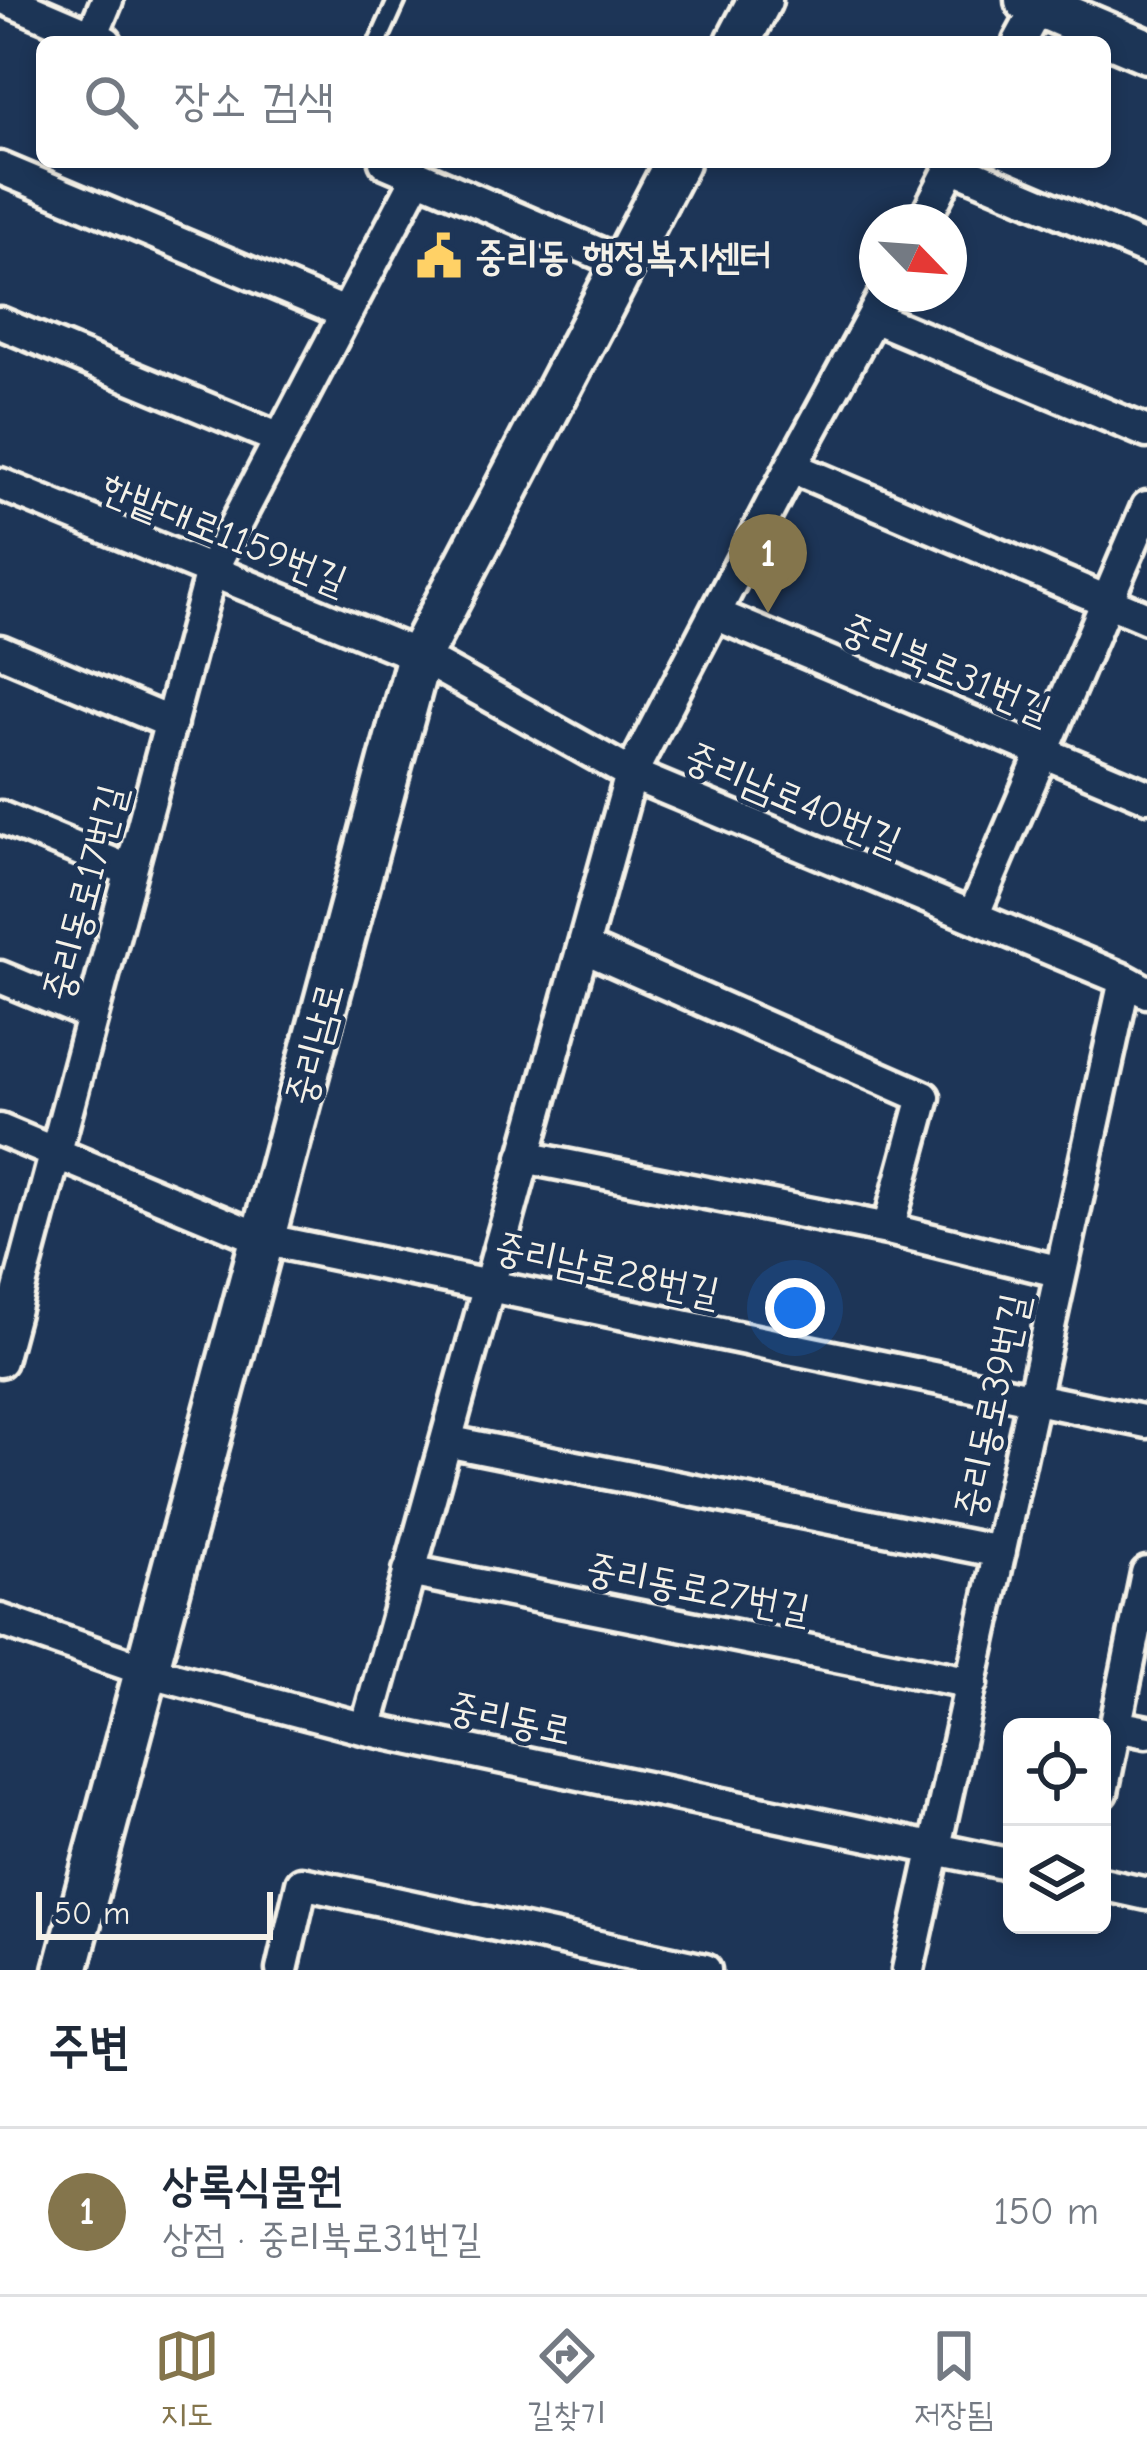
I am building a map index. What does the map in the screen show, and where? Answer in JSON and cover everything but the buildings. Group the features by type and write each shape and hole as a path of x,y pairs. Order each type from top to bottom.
{"main road":[{"path":"741,36 760,0"},
{"path":"1028,16 1096,36"},
{"path":"1111,40 1147,51"},
{"name":"중리남로","path":"66,1970 418,656 673,168"}],"street":[{"path":"8,0 92,36"},
{"path":"100,36 107,0"},
{"path":"0,168 345,314"},
{"path":"399,168 624,264"},
{"path":"932,204 951,168"},
{"path":"962,168 1147,249"},
{"name":"중리동로17번길","path":"0,1361 9,1290 56,1153 211,571 418,176"},
{"path":"365,1729 631,774 875,312"},
{"path":"894,312 1147,432"},
{"path":"0,323 280,440"},
{"path":"790,466 1147,618"},
{"name":"한밭대로1159번길","path":"0,484 418,656"},
{"path":"973,916 1147,507"},
{"name":"중리북로31번길","path":"715,614 1147,796"},
{"path":"0,651 171,723"},
{"name":"중리남로40번길","path":"418,656 631,774 1136,986"},
{"path":"0,817 131,871"},
{"path":"583,947 924,1097 888,1229"},
{"path":"0,977 92,1015"},
{"name":"중리동로39번길","path":"908,1970 1061,1272 1136,986"},
{"name":"중리남로28번길","path":"0,1130 262,1239 1147,1422"},
{"path":"524,1156 888,1229 1061,1272"},
{"path":"446,1442 1000,1552"},
{"name":"중리동로27번길","path":"410,1571 971,1683"},
{"path":"1111,1750 1146,1582"},
{"name":"중리동로","path":"0,1620 147,1671 365,1729 1003,1863"},
{"path":"1116,1726 1147,1732"},
{"path":"282,1970 302,1883 705,1970"},
{"path":"1111,1887 1147,1894"}],"lane":[{"path":"380,36 397,0"}],"place":[{"name":"중리동 행정복지센터","path":"439,256"},
{"name":"상록식물원","path":"768,613"}]}
